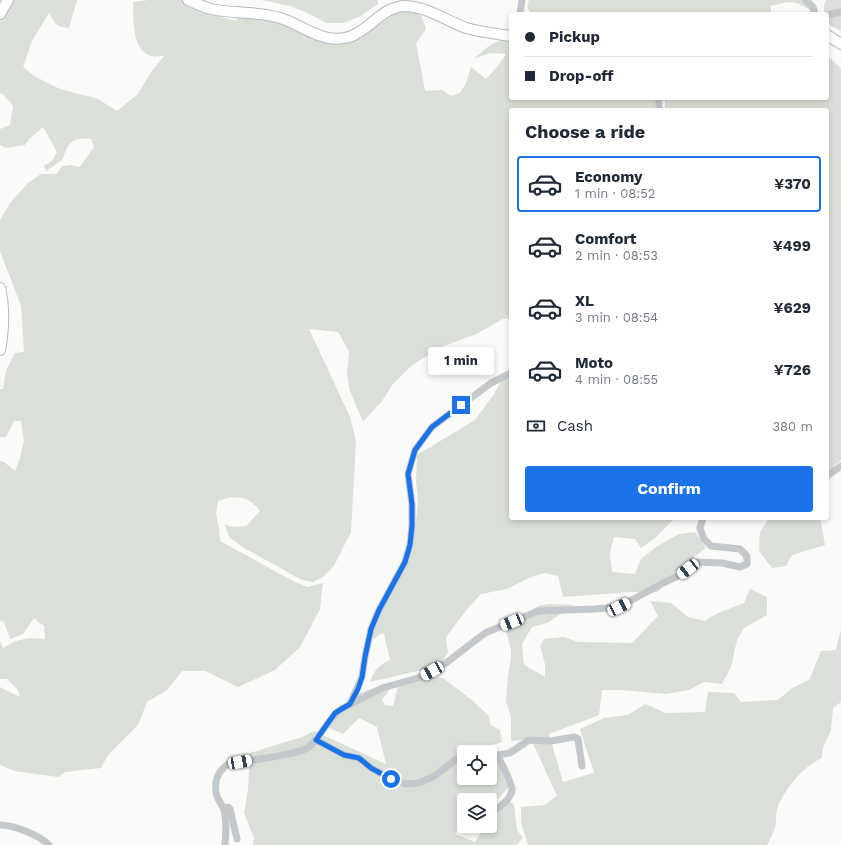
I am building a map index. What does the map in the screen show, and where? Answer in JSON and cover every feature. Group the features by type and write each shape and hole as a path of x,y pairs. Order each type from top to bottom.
{"street":[{"path":"0,14 8,0"},
{"path":"188,0 212,9 281,18 318,36 330,38 341,39 356,34 382,14 393,8 406,6 419,8 473,30 509,36"},
{"path":"520,12 522,0"},
{"path":"806,0 814,12"},
{"path":"829,15 841,12"},
{"path":"829,36 841,44"},
{"path":"0,288 4,307 4,321 0,350"},
{"path":"350,704 362,677 371,629 379,610 405,562 410,545 412,504 408,474 415,450 432,427 491,384 509,374"},
{"path":"829,475 841,466"},
{"path":"225,845 227,826 224,808 217,796 216,783 218,774 223,767 230,763 294,753 307,748 316,740 335,713 350,704 382,688 418,678 446,663 485,633 538,611 583,610 619,607 678,576 697,562 722,563 740,567 747,564 747,556 740,549 711,546 704,539 700,528 702,520"},
{"path":"497,809 510,795 512,788 498,756 510,753 529,740 551,741 574,737 578,738 582,766"},
{"path":"316,740 344,755 359,758 371,768 391,779 406,784 418,783 433,777 457,759"},
{"path":"224,808 228,807 230,809 237,839"},
{"path":"0,825 8,825 21,830 43,839 49,845"}],"shaded area":[{"path":"13,0 77,0 69,28 61,27 56,24 49,13 32,41 23,67 34,76 60,89 98,99 117,111 138,94 151,72 164,56 151,56 145,53 140,47 135,33 133,2 148,0 196,0 215,6 221,17 236,21 243,8 327,33 341,33 401,11 416,11 422,17 426,29 416,43 425,91 442,90 451,96 460,93 466,83 471,67 486,79 506,54 490,53 474,59 495,42 509,40 509,100 656,100 657,108 509,108 509,318 503,319 476,334 439,348 411,366 393,384 382,401 363,422 350,391 347,375 349,351 338,332 309,329 350,417 356,441 351,532 334,566 323,577 313,582 302,580 244,548 229,537 225,524 231,527 246,526 260,511 247,499 236,497 218,501 216,514 220,541 293,581 307,587 323,583 320,609 300,647 275,670 238,687 205,671 182,671 167,690 147,702 138,725 108,755 101,768 65,772 58,777 15,771 0,765 0,687 20,697 18,690 7,679 0,679 0,641 3,648 23,639 45,639 44,626 34,618 23,634 10,639 4,622 0,621 0,461 4,462 15,471 24,441 21,421 14,421 6,437 0,437 0,389 3,389 6,370 15,353 24,352 21,306 0,251 0,220 10,203 28,183 41,174 57,174 62,166 71,165 80,167 94,147 91,139 80,139 72,142 67,148 63,159 46,171 44,166 52,161 57,152 43,127 30,138 25,145 6,148 0,145 0,129 10,125 13,106 3,94 0,93 0,22 7,7"},
{"path":"262,0 377,0 378,4 359,17 343,23 326,23 310,14 290,6"},
{"path":"529,0 808,0 814,12 794,2 771,6 771,12 530,12 527,7"},
{"path":"826,0 841,0 841,31 829,24 829,12 825,12"},
{"path":"829,58 841,68 841,460 831,469 829,470 829,108 665,108 665,100 829,100"},
{"path":"509,372 509,520 673,520 654,539 641,548 635,539 614,537 610,553 612,572 635,574 641,559 656,547 679,534 695,532 706,548 678,569 658,592 630,592 563,597 558,576 545,573 531,577 507,589 481,594 468,608 446,637 448,653 439,666 370,682 377,669 382,664 390,660 384,634 380,634 373,640 373,632 398,573 409,562 413,546 418,503 416,481 417,455 475,420 494,394 504,376"},
{"path":"768,520 820,520 825,545 792,555 786,566 772,568 759,551 760,532"},
{"path":"750,589 767,597 767,615 744,628 737,640 731,667 722,684 704,682 689,690 666,694 602,690 599,715 549,734 563,782 594,773 580,729 604,718 628,715 645,704 666,713 705,712 708,692 734,693 741,702 778,700 792,688 809,680 821,651 836,650 841,629 841,702 833,708 831,730 823,748 822,758 808,766 790,785 778,806 775,828 767,845 528,845 521,822 521,807 544,805 557,796 531,739 511,741 511,717 506,701 511,650 504,622 525,617 538,606 549,604 574,605 547,623 532,627 522,644 524,665 545,677 545,664 540,646 544,639 564,637 578,642 632,643 658,616 650,601 671,603 688,617 705,621 718,613 744,603"},
{"path":"418,676 443,678 472,700 488,715 491,725 500,730 502,742 493,745 457,745 457,785 497,785 497,753 499,753 511,785 497,800 497,793 457,793 457,832 455,834 475,842 481,833 497,833 498,806 506,800 514,804 517,830 523,838 516,845 253,845 254,838 244,813 248,790 250,753 302,737 314,731 386,764 377,727 359,718 343,734 325,726 342,706 354,696 396,682 382,700 385,705 393,706 398,686"}],"route":[{"path":"391,779 371,768 359,758 344,755 316,740 335,713 350,704 358,689 362,677 371,629 379,610 405,562 410,545 412,526 412,504 408,474 415,450 432,427 461,405"}]}
